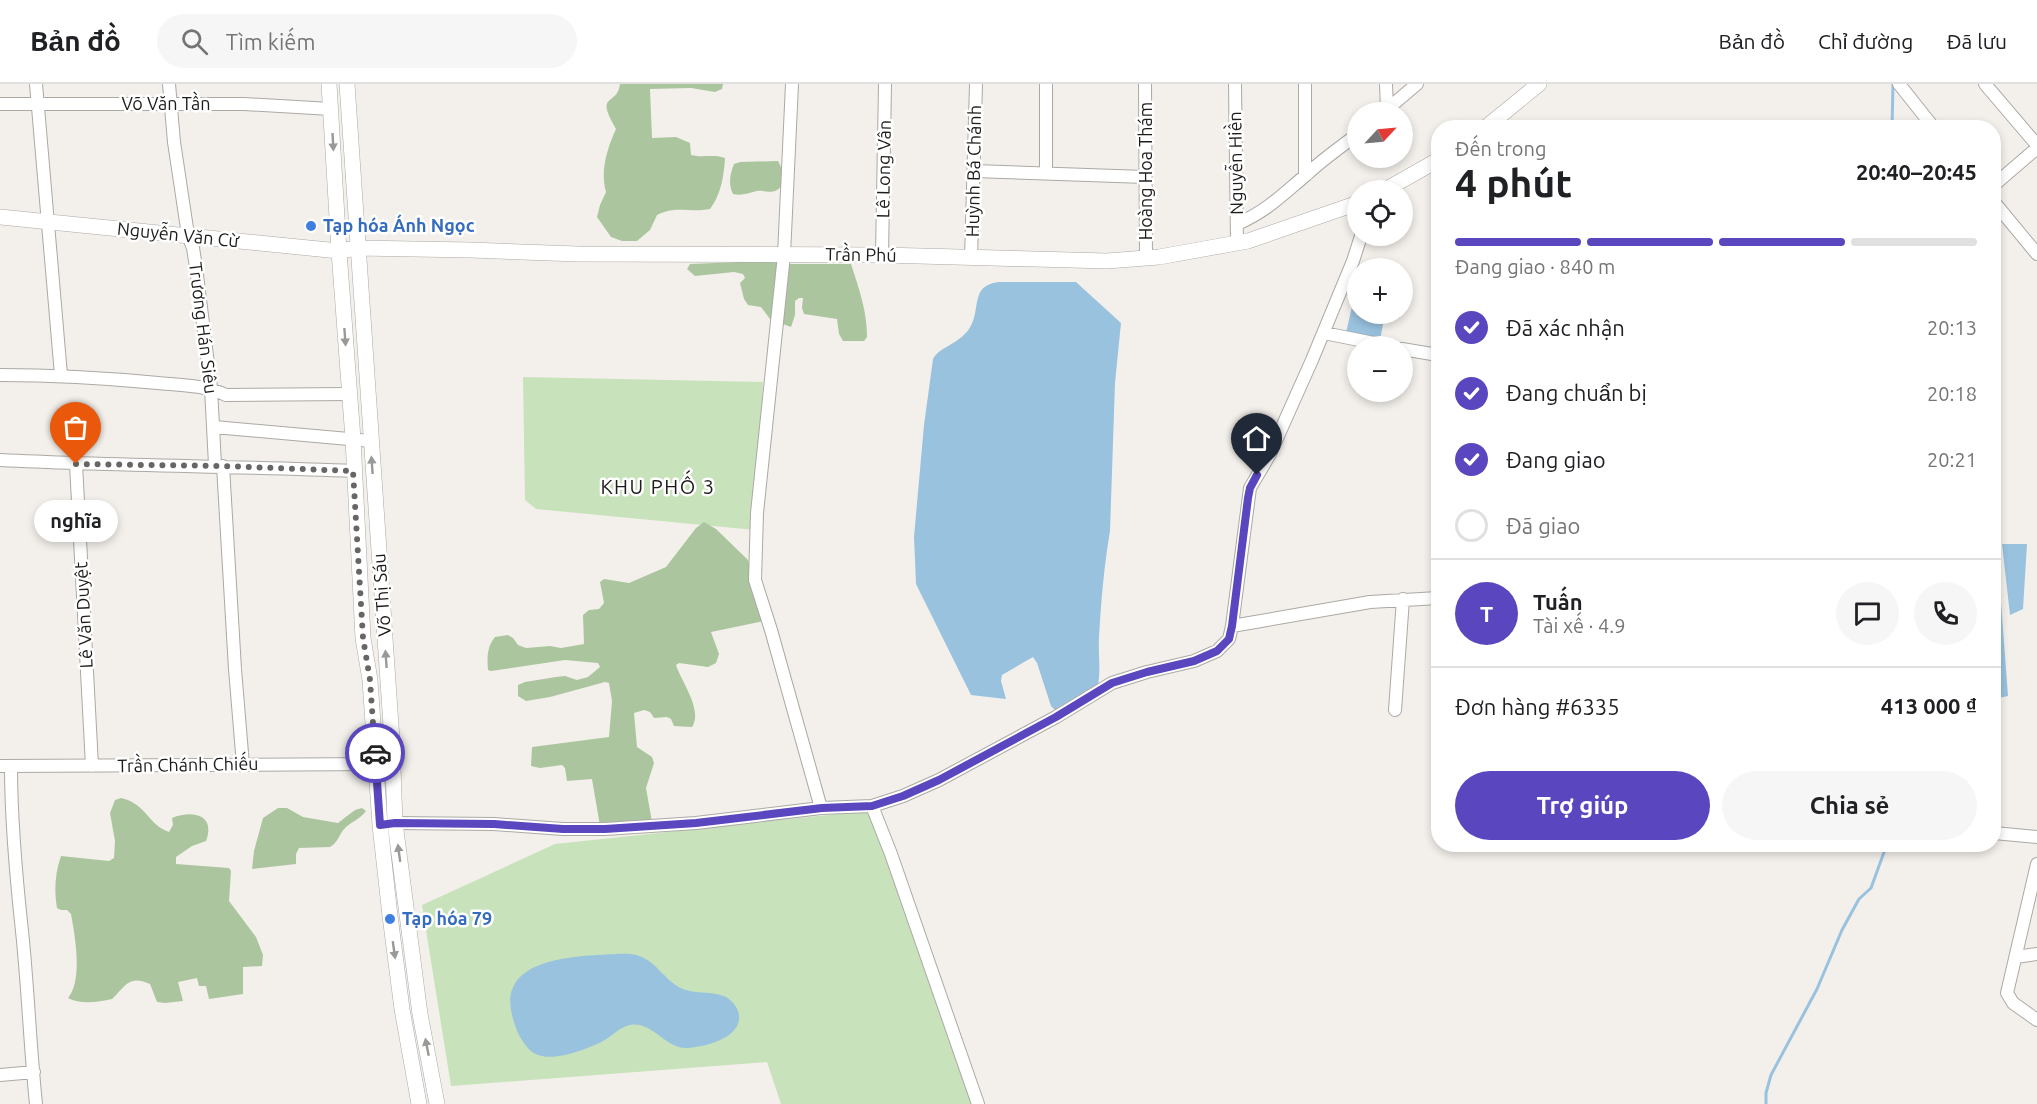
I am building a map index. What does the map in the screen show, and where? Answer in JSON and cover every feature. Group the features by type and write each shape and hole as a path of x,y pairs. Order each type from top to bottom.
{"main road":[{"name":"Võ Thị Sáu","path":"329,84 353,439 363,638 370,680 376,764 437,1104"},
{"name":"Võ Thị Sáu","path":"347,84 392,740 388,824 402,1009 419,1104"},
{"path":"1495,120 1539,84"},
{"path":"1403,180 1431,164"},
{"name":"Trần Phú","path":"357,248 578,254 882,255 1097,261 1146,258 1238,243 1347,207"},
{"name":"Nguyễn Văn Cừ","path":"0,217 339,251 357,248"}],"street":[{"path":"36,84 61,375"},
{"name":"Trương Hán Siêu","path":"169,84 188,236 193,248 196,267 211,388 243,765"},
{"path":"792,84 784,255 757,513 755,580 822,808"},
{"name":"Lê Long Vân","path":"882,255 885,84"},
{"name":"Huỳnh Bá Chánh","path":"971,258 976,84"},
{"path":"1046,84 1046,173"},
{"name":"Hoàng Hoa Thám","path":"1145,84 1146,258"},
{"name":"Nguyễn Hiền","path":"1235,84 1238,243"},
{"path":"1305,84 1305,176"},
{"path":"1386,84 1386,102"},
{"path":"1396,102 1417,84"},
{"path":"1899,84 1928,120"},
{"path":"1985,84 2037,146 2001,179"},
{"name":"Võ Văn Tần","path":"0,104 244,104 331,109"},
{"path":"1237,224 1265,210 1347,143"},
{"path":"974,171 1145,177"},
{"path":"2001,210 2037,254"},
{"path":"388,824 494,824 563,829 605,829 696,823 822,808 872,806 903,796 939,780 1056,717 1112,683 1194,661 1217,651 1229,639 1232,626 1250,488 1270,454 1324,333 1357,246"},
{"path":"1324,333 1347,338"},
{"path":"1413,351 1431,354"},
{"path":"0,375 61,375 211,388 226,395 349,394"},
{"path":"214,427 371,441"},
{"path":"0,460 353,471"},
{"name":"Lê Văn Duyệt","path":"76,464 92,766"},
{"path":"1232,626 1314,610 1403,599 1431,598"},
{"path":"1395,711 1403,599"},
{"name":"Trần Chánh Chiếu","path":"5,766 376,764"},
{"path":"5,766 36,1104"},
{"path":"872,806 891,854 978,1104"},
{"path":"2001,834 2037,837"},
{"path":"2036,868 2007,990 2013,1004 2037,1020"},
{"path":"2016,957 2037,954"},
{"path":"0,1075 34,1072"}],"green space":[{"path":"620,84 723,84 722,89 715,92 691,88 650,89 652,138 676,137 690,143 691,155 725,158 725,164 719,191 710,209 670,210 657,215 650,230 637,241 622,241 611,237 597,217 606,192 605,160 616,129 607,105 615,96"},
{"path":"778,161 783,178 779,189 773,192 733,194 730,179 734,164"},
{"path":"764,261 788,264 851,264 866,318 867,337 864,341 843,341 839,334 837,319 804,314 803,298 795,301 795,315 791,327 770,319 761,307 748,305 740,283 745,278 743,274 734,272 695,276 687,269 690,264"},
{"path":"523,377 763,382 755,530 536,509 525,500"},
{"path":"704,522 716,529 748,560 764,621 711,632 719,654 716,663 708,667 679,663 676,665 693,705 695,720 692,727 674,726 671,719 654,718 650,712 644,710 634,713 637,747 652,757 654,763 646,788 652,822 600,826 592,779 567,781 565,768 562,765 540,768 531,766 532,747 609,737 612,701 609,683 605,682 526,701 518,696 518,685 525,682 565,676 577,680 588,677 600,667 598,663 565,660 491,671 488,670 489,648 495,637 508,635 518,645 526,648 550,646 561,648 584,644 583,615 589,610 599,609 604,603 600,582 604,579 629,583 666,567 696,528"},
{"path":"121,798 142,809 156,824 169,832 173,825 172,818 187,814 200,816 205,820 208,825 206,841 192,846 176,857 176,864 229,868 231,871 229,901 256,937 263,955 262,966 243,967 243,994 209,999 206,986 199,986 197,978 178,982 183,1001 157,1002 150,984 137,980 128,983 112,999 84,1002 68,998 73,990 77,958 71,914 67,910 57,908 56,882 59,862 61,856 109,861 114,858 115,841 110,813 115,800"},
{"path":"278,808 287,808 303,817 338,823 355,810 362,808 366,811 346,827 330,847 299,848 296,854 296,864 252,869 254,851 263,818"},
{"path":"875,810 978,1104 781,1104 767,1062 451,1086 422,905 555,844"}],"water":[{"path":"998,282 1076,282 1121,323 1115,383 1110,531 1104,571 1098,685 1069,706 1056,711 1051,706 1033,657 1002,675 1001,681 1006,699 971,695 916,584 914,537 924,425 933,359 940,351 965,334 973,322 983,288"},
{"path":"1348,324 1383,324 1381,336 1345,337"},
{"path":"2002,544 2027,544 2023,609 2010,615"},
{"path":"2001,602 2008,696 2001,698"},
{"path":"633,954 646,959 673,983 686,990 726,997 734,1004 739,1015 735,1030 721,1040 687,1048 672,1044 646,1027 638,1025 626,1026 586,1049 564,1055 543,1056 527,1047 515,1025 511,1010 511,992 519,979 531,969 565,958"}],"waterway":[{"path":"1892,120 1893,84"},
{"path":"1766,1104 1766,1093 1771,1075 1817,989 1842,930 1859,899 1871,888 1884,852"}],"way so far":[{"path":"76,464 353,471 363,638 370,680 375,753"}],"place":[{"name":"Tạp hóa Ánh Ngọc","path":"311,226"},
{"name":"nghĩa","path":"76,464"},
{"name":"Tạp hóa 79","path":"390,919"}],"district":[{"name":"KHU PHỐ 3","path":"658,487"}],"route":[{"path":"375,753 380,825 395,823 508,824 563,829 605,829 696,823 822,808 872,806 897,799 997,750 1112,683 1206,657 1226,644 1232,626 1248,498 1257,475"}]}
